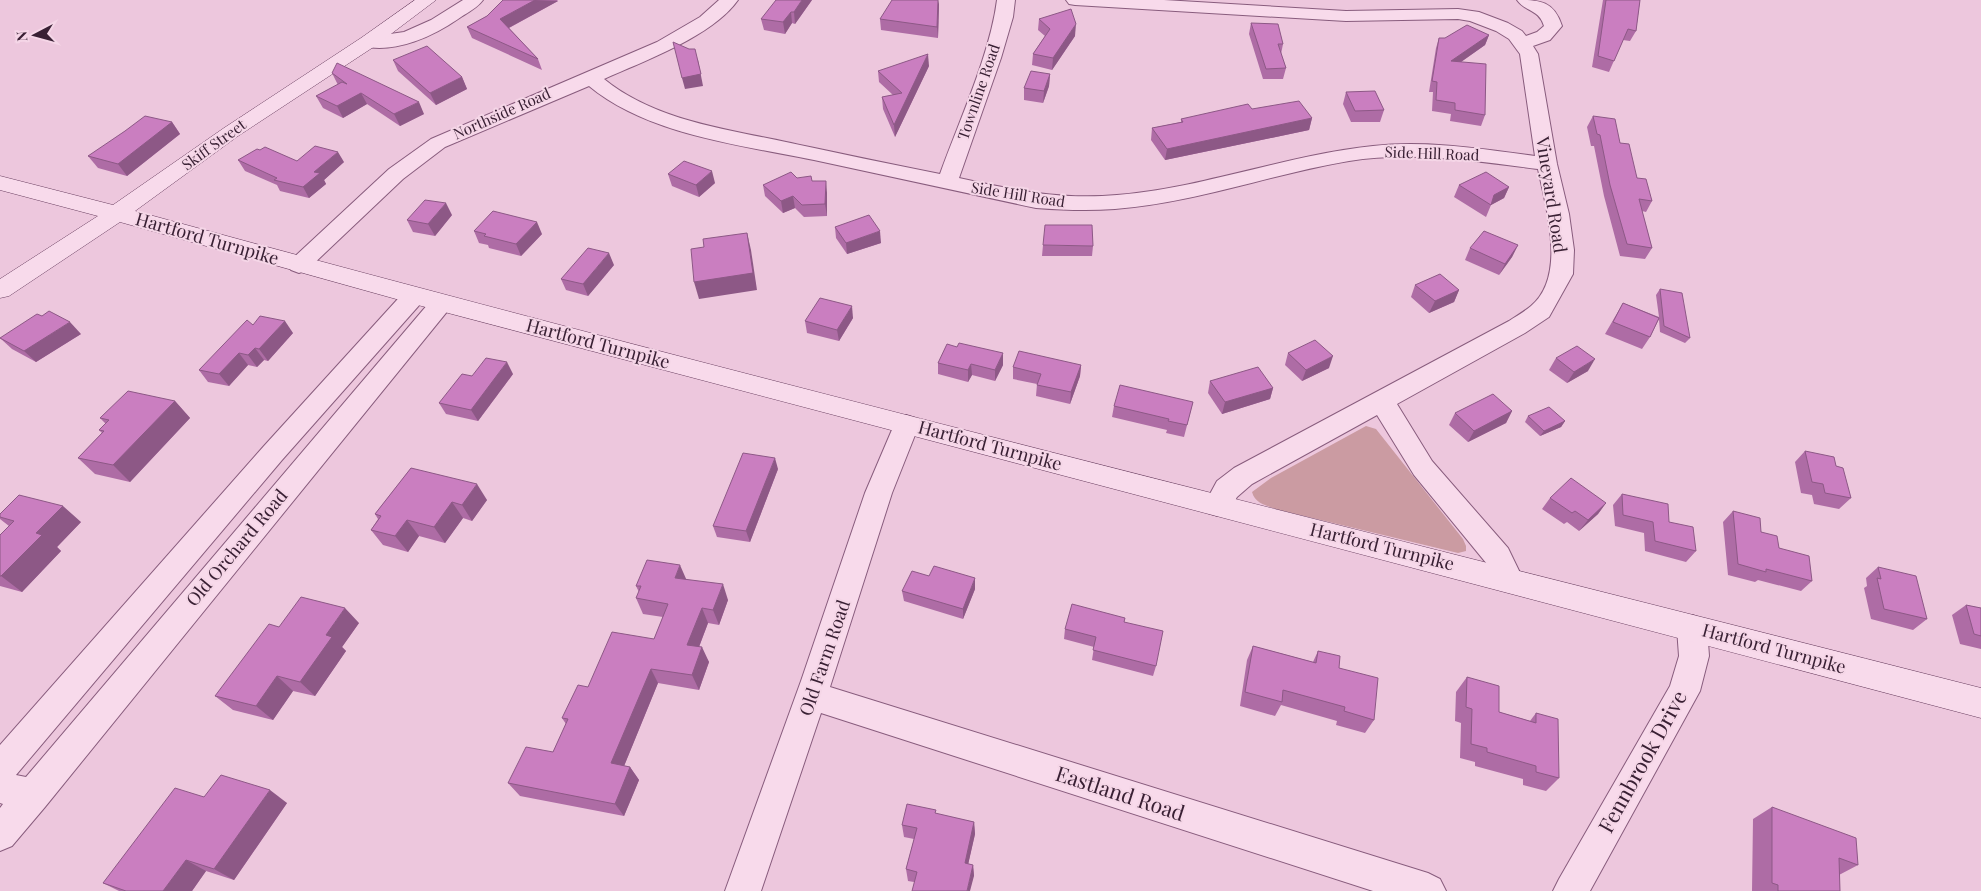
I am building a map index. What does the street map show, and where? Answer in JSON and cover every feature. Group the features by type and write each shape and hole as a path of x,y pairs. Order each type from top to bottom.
{"main road":[{"name":"Skiff Street","path":"0,290 118,214 246,122 368,42 427,0"},
{"name":"Hartford Turnpike","path":"0,184 118,214 414,296 906,425 1509,579 1981,703"}],"street":[{"path":"368,42 390,42 410,36 432,27 474,0"},
{"name":"Northside Road","path":"299,265 396,174 438,143 591,78 683,35 706,21 729,0"},
{"name":"Townline Road","path":"947,183 992,58 1004,17 1006,0"},
{"path":"1074,0 1346,16 1461,7 1516,35 1522,42 1541,39 1548,34 1553,26 1551,17 1547,13 1526,0"},
{"name":"Vineyard Road","path":"1218,505 1227,488 1243,476 1508,332 1541,311 1551,296 1562,274 1563,250 1529,54 1522,42"},
{"name":"Side Hill Road","path":"591,78 602,88 626,102 666,119 699,130 1036,201 1075,204 1143,199 1351,155 1391,150 1441,152 1547,164"},
{"name":"Old Orchard Road","path":"0,768 335,383 414,296"},
{"name":"Old Orchard Road","path":"0,834 442,303"},
{"path":"1380,400 1423,468 1498,556 1509,579"},
{"name":"Old Farm Road","path":"743,891 812,696 897,444 906,425"},
{"name":"Fennbrook Drive","path":"1571,891 1684,691 1694,656 1692,628"},
{"name":"Eastland Road","path":"812,696 1428,891"},
{"path":"0,787 33,795"}],"shaded area":[{"path":"1366,426 1376,429 1463,539 1466,551 1458,553 1275,509 1261,503 1253,496 1252,492 1271,478"}],"building":[{"path":"503,0 535,0 500,19 538,59 467,27 487,16"},
{"path":"776,0 802,0 794,12 791,12 783,22 761,19"},
{"path":"892,0 938,0 937,27 880,19"},
{"path":"1606,0 1640,0 1636,31 1628,29 1614,61 1598,56"},
{"path":"1071,9 1076,24 1053,58 1033,54 1050,29 1039,19"},
{"path":"1251,23 1278,24 1283,44 1278,44 1286,68 1266,69"},
{"path":"1467,25 1489,35 1451,61 1486,64 1485,115 1455,110 1455,103 1436,100 1437,82 1432,81 1439,38 1445,38"},
{"path":"673,42 689,49 695,49 701,74 682,78"},
{"path":"427,46 462,77 430,93 393,60"},
{"path":"928,54 894,125 882,97 902,93 878,71"},
{"path":"337,63 419,102 394,114 361,93 337,106 316,96 342,82 347,84 332,73"},
{"path":"1031,71 1050,74 1044,91 1024,88"},
{"path":"1375,91 1384,110 1355,111 1346,92"},
{"path":"1299,101 1312,118 1167,149 1152,128 1183,122 1181,119 1248,104 1252,109"},
{"path":"145,116 172,122 118,164 88,156 125,131"},
{"path":"1593,116 1615,119 1620,143 1629,144 1637,178 1646,179 1652,201 1639,199 1652,248 1627,244 1610,185 1600,135 1597,134"},
{"path":"315,146 338,152 314,172 320,173 303,187 274,180 277,178 238,160 257,149 260,150 265,147 297,161"},
{"path":"684,161 712,171 696,185 668,174"},
{"path":"791,172 797,178 811,176 812,181 826,181 825,204 802,205 793,196 781,201 763,185"},
{"path":"1486,172 1509,187 1494,195 1491,205 1459,185"},
{"path":"425,200 446,203 428,224 407,220"},
{"path":"493,211 537,222 516,244 484,236 486,234 474,231"},
{"path":"869,215 880,231 846,243 835,227"},
{"path":"1045,225 1092,225 1093,246 1043,245"},
{"path":"1484,231 1518,245 1505,264 1470,248"},
{"path":"747,233 753,273 694,282 691,249 704,247 703,239"},
{"path":"588,248 609,253 583,284 561,279"},
{"path":"1440,274 1459,290 1435,301 1415,285"},
{"path":"1660,289 1682,293 1690,338 1664,326"},
{"path":"820,298 852,306 837,330 805,321"},
{"path":"1623,303 1659,318 1650,337 1613,322"},
{"path":"49,311 70,322 24,351 0,338 37,314 42,316"},
{"path":"260,316 285,321 259,349 255,348 248,355 239,353 219,374 199,370 247,320 253,325"},
{"path":"1315,340 1333,356 1306,370 1288,353"},
{"path":"959,343 1003,353 995,370 971,364 968,370 938,363 947,344 957,347"},
{"path":"1577,346 1595,359 1574,372 1556,358"},
{"path":"1019,351 1081,365 1071,392 1037,385 1041,374 1013,367"},
{"path":"486,358 507,362 471,410 439,403 462,374 472,376"},
{"path":"1258,367 1273,388 1225,402 1210,381"},
{"path":"1120,385 1193,402 1187,425 1114,406"},
{"path":"128,391 175,401 113,465 78,458 104,431 99,430 109,420 100,418"},
{"path":"1493,394 1512,411 1474,431 1455,413"},
{"path":"1549,407 1565,421 1544,431 1528,416"},
{"path":"1805,451 1834,457 1836,466 1843,468 1851,498 1825,493 1823,484 1812,482"},
{"path":"743,453 775,458 746,531 713,526"},
{"path":"411,468 477,484 462,505 452,502 434,527 407,520 395,536 371,530 381,516 375,514"},
{"path":"1571,478 1606,503 1588,520 1575,511 1572,513 1550,498"},
{"path":"1622,494 1668,504 1669,522 1693,527 1696,551 1655,541 1653,522 1623,515"},
{"path":"19,495 63,506 36,533 42,535 0,576 0,535 14,521 0,517 0,514"},
{"path":"1733,511 1760,518 1761,532 1777,536 1779,548 1809,556 1812,581 1766,569 1766,572 1738,564"},
{"path":"647,560 680,565 675,578 723,584 713,610 702,608 687,645 702,647 692,675 651,669 611,763 630,767 615,804 508,783 526,747 553,752 568,719 562,718 578,685 588,687 612,632 654,639 668,604 636,598 641,586 636,586"},
{"path":"934,566 975,578 963,609 902,591 912,571 929,576"},
{"path":"1878,567 1916,576 1927,619 1884,609 1877,578 1881,579"},
{"path":"301,597 345,608 326,635 332,637 300,682 277,676 256,706 215,696 269,624 279,627"},
{"path":"1072,604 1125,618 1124,622 1163,631 1156,666 1093,650 1096,637 1065,629"},
{"path":"1966,605 1981,608 1981,636 1974,634"},
{"path":"1253,646 1316,663 1318,651 1340,656 1339,668 1378,678 1374,720 1344,711 1345,707 1283,690 1282,702 1245,692"},
{"path":"1467,677 1499,686 1499,712 1536,723 1536,713 1558,719 1559,778 1536,772 1536,766 1487,752 1487,748 1471,744 1472,709 1466,707"},
{"path":"221,775 270,790 214,869 186,860 163,891 126,891 103,883 175,788 204,797"},
{"path":"907,804 936,810 935,813 974,822 965,863 973,865 967,891 912,891 917,872 906,869 917,828 902,825"},
{"path":"1772,807 1856,838 1858,865 1839,858 1840,891 1778,891 1778,885 1772,883"}]}
